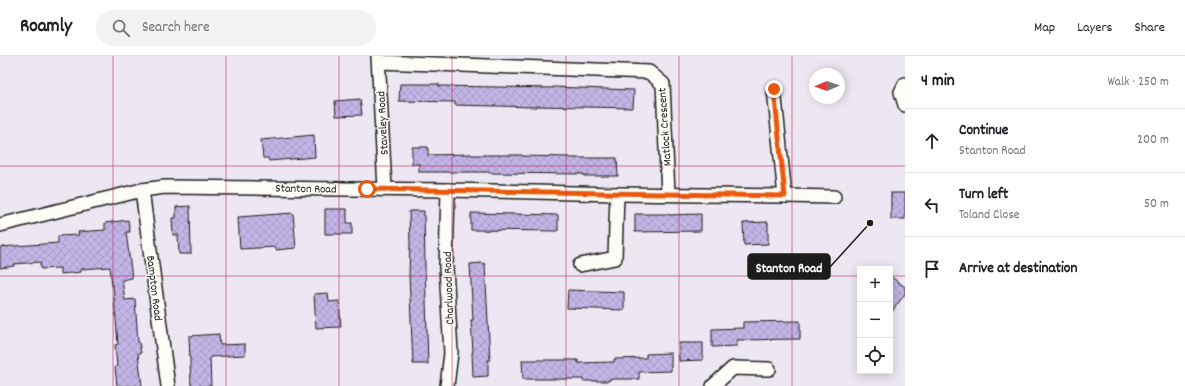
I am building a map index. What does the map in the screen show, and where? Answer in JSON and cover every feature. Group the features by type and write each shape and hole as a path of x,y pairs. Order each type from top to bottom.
{"street":[{"name":"Staveley Road","path":"379,59 385,189"},
{"name":"Matlock Crescent","path":"379,59 649,72 663,84 668,194"},
{"path":"905,84 901,92 905,106"},
{"path":"774,89 785,196"},
{"name":"Stanton Road","path":"0,225 142,190 165,187 448,190 834,198"},
{"name":"Bampton Road","path":"142,190 168,386"},
{"name":"Charlwood Road","path":"447,386 451,353 446,267 448,190"},
{"path":"580,265 615,258 617,194"},
{"path":"713,386 733,368 769,368"}],"building":[{"path":"400,84 634,90 633,108 455,105 455,102 399,101"},
{"path":"360,99 362,115 336,116 335,101"},
{"path":"314,135 315,157 269,161 268,158 263,158 261,140"},
{"path":"412,147 428,147 428,155 471,154 569,158 617,158 618,176 489,172 419,172 419,164 412,164"},
{"path":"891,193 905,193 905,219 891,219"},
{"path":"190,206 191,254 179,254 178,235 173,235 172,218 176,218 176,207"},
{"path":"325,209 347,209 347,223 352,223 352,234 325,234"},
{"path":"409,211 424,211 428,364 413,364 409,275"},
{"path":"293,213 296,248 276,250 276,247 240,249 238,217"},
{"path":"471,213 558,215 558,231 471,230"},
{"path":"635,214 701,214 701,231 635,232"},
{"path":"128,220 130,232 126,232 132,278 122,280 125,300 135,299 138,342 141,353 138,353 142,386 117,386 115,345 118,344 110,267 81,269 81,272 60,274 60,268 41,269 40,262 14,264 14,266 0,268 0,247 58,243 58,236 79,235 78,232 105,230 105,223"},
{"path":"768,222 768,244 744,245 743,223"},
{"path":"470,264 485,264 490,360 488,360 488,376 473,377 471,320 473,320"},
{"path":"893,278 905,287 905,294 893,310"},
{"path":"568,290 624,292 624,310 567,308"},
{"path":"328,293 329,302 339,301 341,327 316,328 314,294"},
{"path":"800,321 800,339 737,340 737,346 712,347 712,329 743,328 743,322"},
{"path":"219,334 220,345 245,344 245,355 210,357 211,386 191,386 189,336"},
{"path":"679,343 703,343 703,360 679,361"},
{"path":"671,353 671,371 639,372 639,379 583,381 583,379 523,379 522,360 578,360 578,363 614,362 614,359 646,358 646,354"}],"place":[{"name":"Stanton Road","path":"870,223"}],"route":[{"path":"367,189 785,196 774,89"}]}
